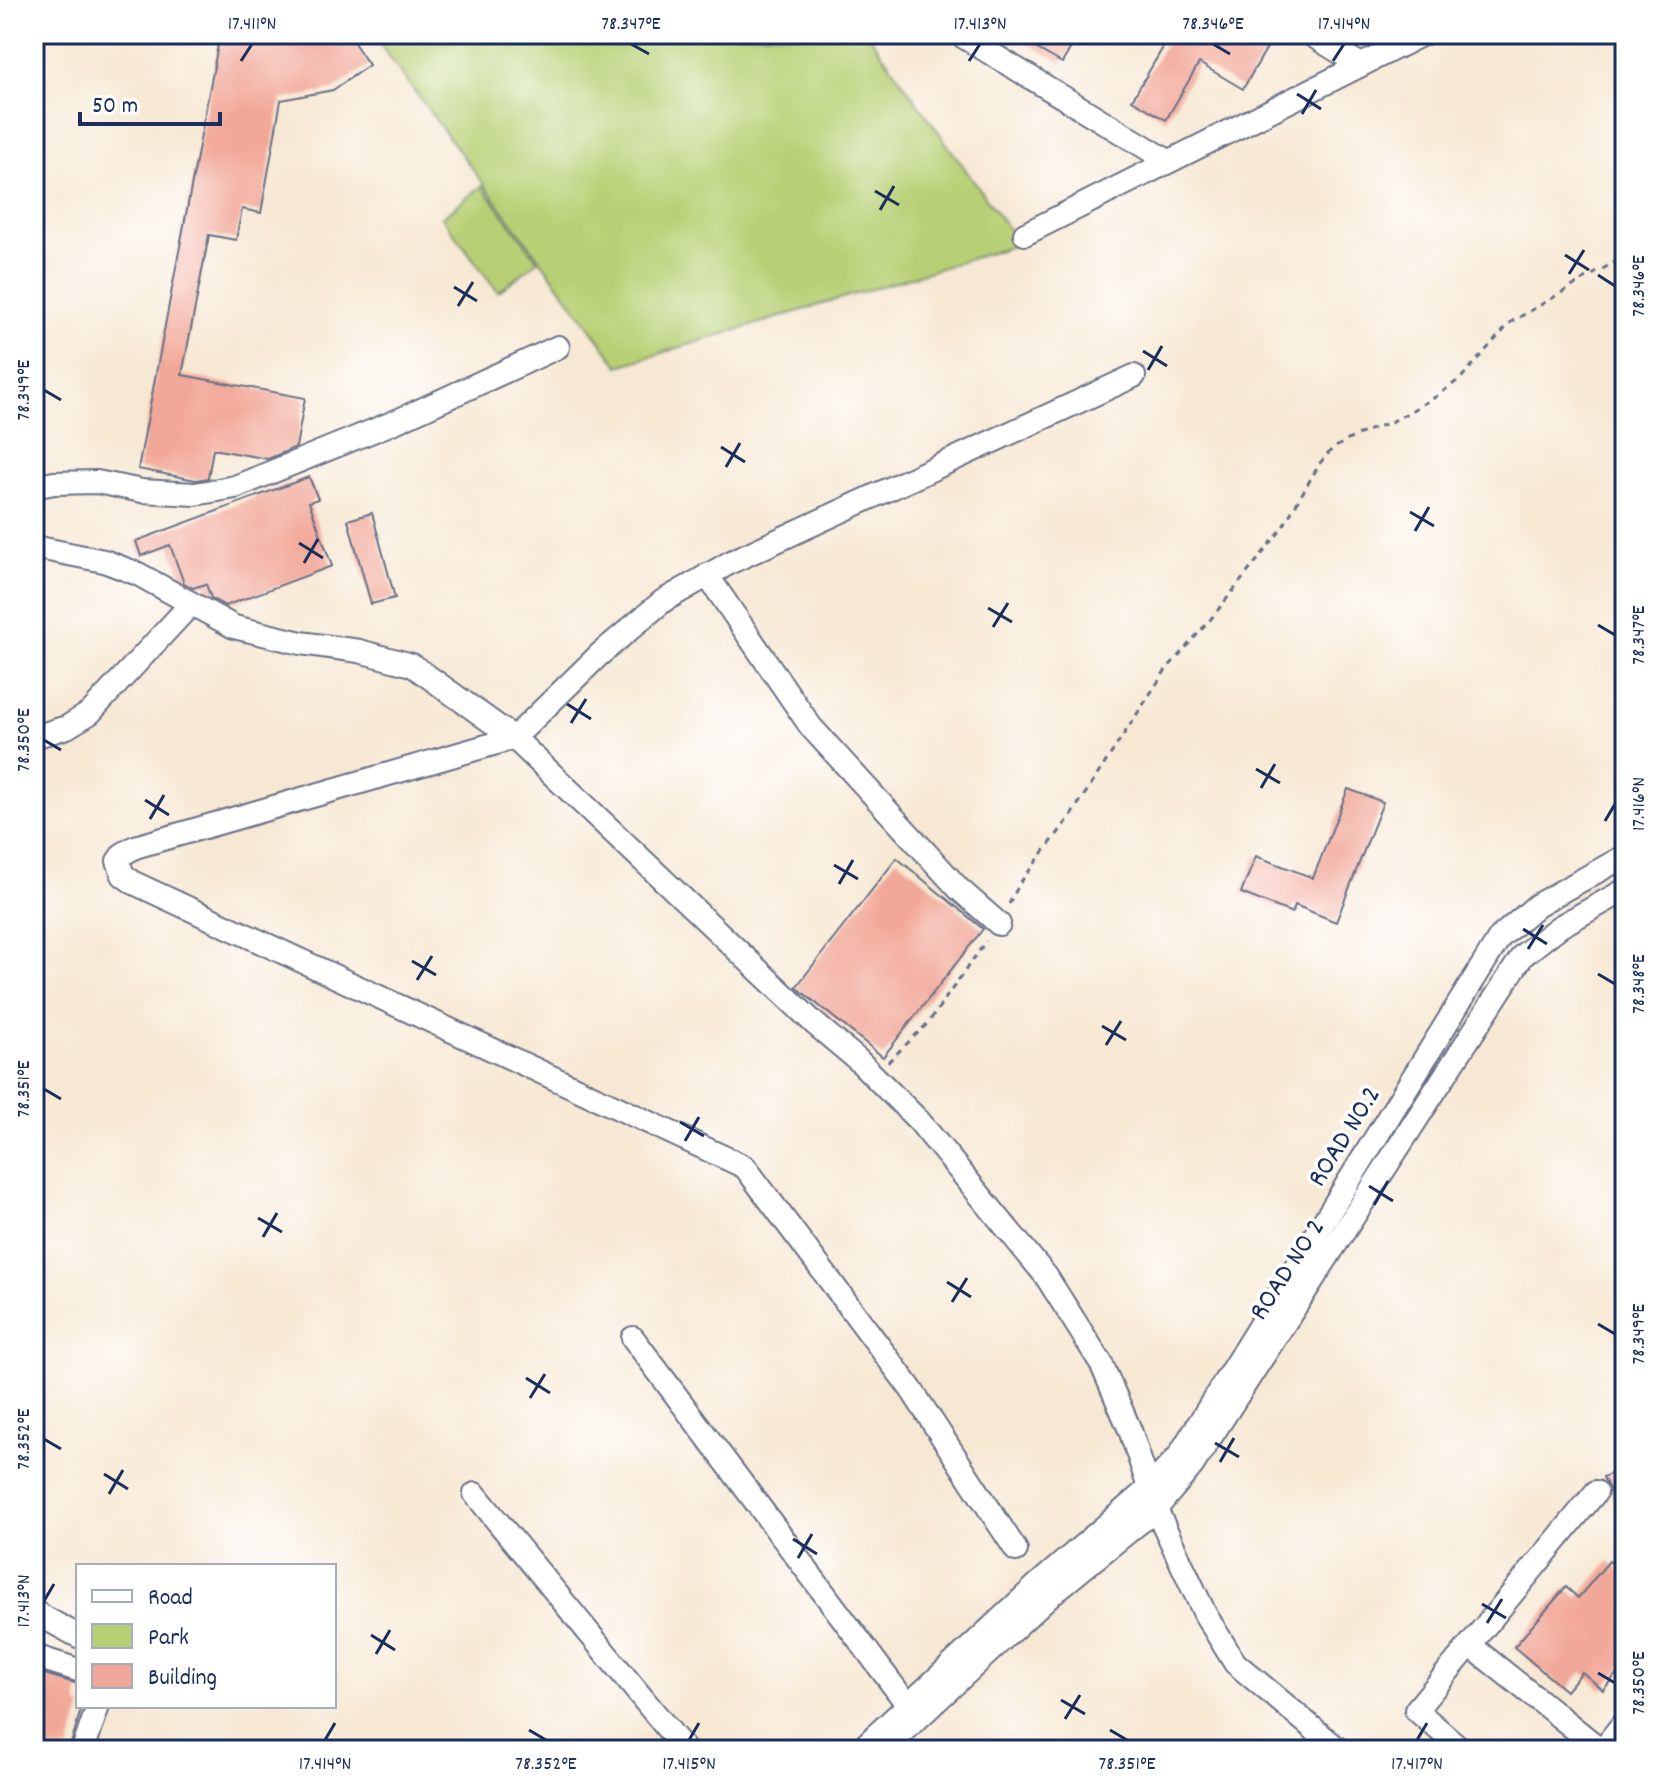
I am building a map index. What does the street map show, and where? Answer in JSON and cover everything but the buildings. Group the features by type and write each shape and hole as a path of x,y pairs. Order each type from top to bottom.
{"street":[{"path":"959,34 1168,161"},
{"path":"1025,234 1423,34"},
{"path":"1312,35 1361,65"},
{"path":"34,487 54,483 97,482 142,491 195,494 235,487 397,421 558,347"},
{"path":"1016,1550 911,1389 745,1167 134,883 119,869 118,861 135,847 514,738 599,655 663,601 707,575 1134,376"},
{"path":"34,547 115,565 138,574 234,627 301,643 359,651 412,665 514,738 919,1121 1046,1276 1101,1363 1130,1430 1153,1498 1205,1614 1235,1663 1339,1750"},
{"path":"707,575 811,727 959,889 999,924"},
{"path":"34,737 67,727 90,713 190,605"},
{"name":"ROAD NO.2","path":"1153,1498 1500,937 1537,905 1625,856"},
{"name":"ROAD NO 2","path":"1153,1498 1192,1466 1523,955 1559,927 1625,890"},
{"path":"633,1338 907,1704"},
{"path":"1459,1747 1416,1710 1596,1492"},
{"path":"475,1494 685,1750"},
{"path":"860,1750 1037,1585 1153,1498"},
{"path":"884,1750 1153,1498"},
{"path":"34,1612 76,1635"},
{"path":"1471,1646 1601,1750 1625,1721"},
{"path":"34,1656 76,1669"},
{"path":"83,1750 97,1708"}],"path":[{"path":"874,1076 928,1023 999,924 1020,883 1068,820 1165,671 1281,530 1320,463 1332,449 1395,420 1437,396 1461,378 1511,322 1625,256"}],"green space":[{"path":"372,34 868,34 1019,244 619,366"},
{"path":"482,186 538,261 498,292 442,217"}]}
